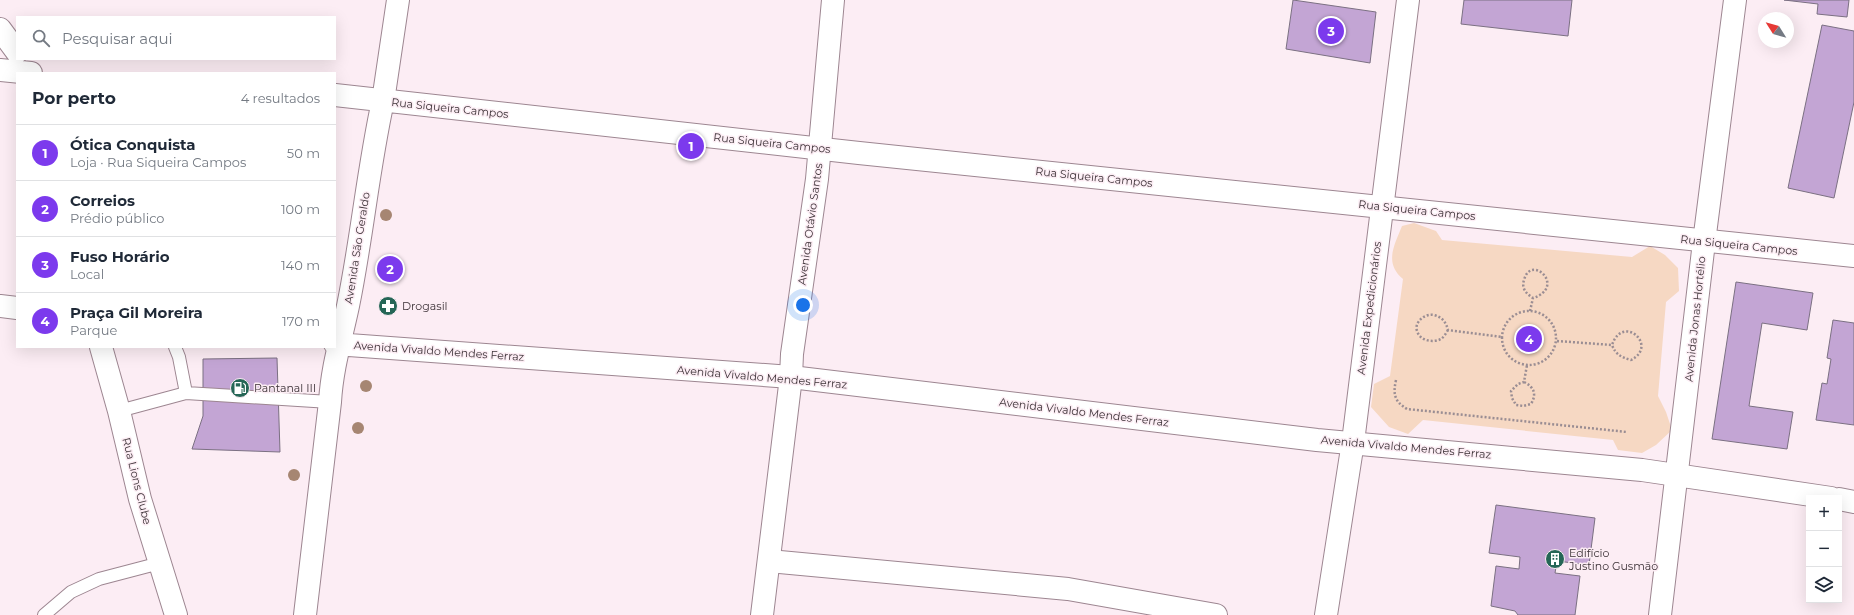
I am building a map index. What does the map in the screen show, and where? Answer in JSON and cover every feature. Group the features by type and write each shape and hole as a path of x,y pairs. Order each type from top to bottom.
{"main road":[{"name":"Avenida São Geraldo","path":"336,344 348,306 373,152 383,101 398,0"},
{"name":"Avenida Otávio Santos","path":"762,615 791,377 792,354 817,179 833,0"},
{"name":"Avenida Expedicionários","path":"1326,615 1353,442 1381,207 1408,0"},
{"name":"Avenida Jonas Hortélio","path":"1660,615 1704,242 1735,0"},
{"path":"0,29 16,51"},
{"path":"23,60 30,72"},
{"path":"0,70 21,72"},
{"name":"Rua Siqueira Campos","path":"336,95 1704,242 1854,256"},
{"path":"0,306 16,308"},
{"name":"Avenida Vivaldo Mendes Ferraz","path":"336,344 791,377 1317,440 1353,442 1677,474 1812,495"},
{"name":"Rua Lions Clube","path":"100,348 119,411 140,499 176,615"},
{"name":"Avenida São Geraldo","path":"305,615 335,348"},
{"path":"1842,500 1854,502"},
{"path":"769,561 1068,589 1216,615"}],"lane":[{"path":"175,348 179,357 186,393"},
{"path":"119,411 186,393 330,402"},
{"path":"44,615 71,592 99,579 160,563"}],"path":[{"path":"1540,270 1547,279 1547,286 1539,296 1533,298 1526,293 1523,286 1524,279 1529,272 1540,270"},
{"path":"1530,311 1533,298"},
{"path":"1530,311 1545,316 1554,328 1557,341 1552,352 1545,360 1537,364 1527,365 1514,361 1505,350 1502,337 1506,324 1517,314 1530,311"},
{"path":"1432,314 1440,317 1446,324 1448,330 1442,339 1434,342 1426,340 1420,336 1417,330 1418,323 1422,318 1432,314"},
{"path":"1448,330 1502,337"},
{"path":"1628,331 1635,333 1641,340 1642,350 1637,357 1631,360 1622,358 1615,353 1612,345 1614,338 1620,333 1628,331"},
{"path":"1557,341 1612,345"},
{"path":"1524,382 1527,365"},
{"path":"1396,380 1394,395 1396,402 1407,409 1627,432"},
{"path":"1524,382 1530,385 1534,391 1534,397 1531,404 1523,406 1516,405 1512,398 1511,390 1518,384 1524,382"}],"shaded area":[{"path":"1414,223 1436,231 1442,240 1632,257 1650,246 1665,255 1678,268 1679,291 1666,302 1658,396 1666,412 1672,430 1656,445 1642,453 1618,450 1613,440 1423,420 1408,434 1389,427 1371,407 1374,384 1390,376 1403,279 1394,267 1392,254 1402,226"}],"building":[{"path":"1293,0 1376,12 1370,63 1286,49"},
{"path":"1464,0 1572,0 1568,36 1461,24"},
{"path":"1784,0 1849,0 1847,17 1817,14 1818,4"},
{"path":"1822,25 1854,31 1854,102 1834,198 1788,188"},
{"path":"1736,282 1813,293 1807,330 1762,323 1749,406 1793,412 1787,449 1712,439"},
{"path":"1833,320 1854,323 1854,425 1816,420 1822,383 1827,384 1831,359 1827,358"},
{"name":"Pantanal III","path":"277,358 280,452 192,449 203,416 203,359"},
{"name":"Edifício Justino Gusmão","path":"1496,505 1595,518 1589,565 1557,561 1555,573 1580,576 1575,615 1518,615 1515,611 1491,606 1496,566 1519,569 1520,557 1489,553"}],"place":[{"name":"Fuso Horário","path":"1331,31"},
{"name":"Ótica Conquista","path":"691,146"},
{"name":"Correios","path":"390,269"},
{"name":"Drogasil","path":"388,306"},
{"name":"Praça Gil Moreira","path":"1529,339"},
{"name":"Pantanal III","path":"240,388"},
{"name":"Edifício Justino Gusmão","path":"1555,559"}]}
